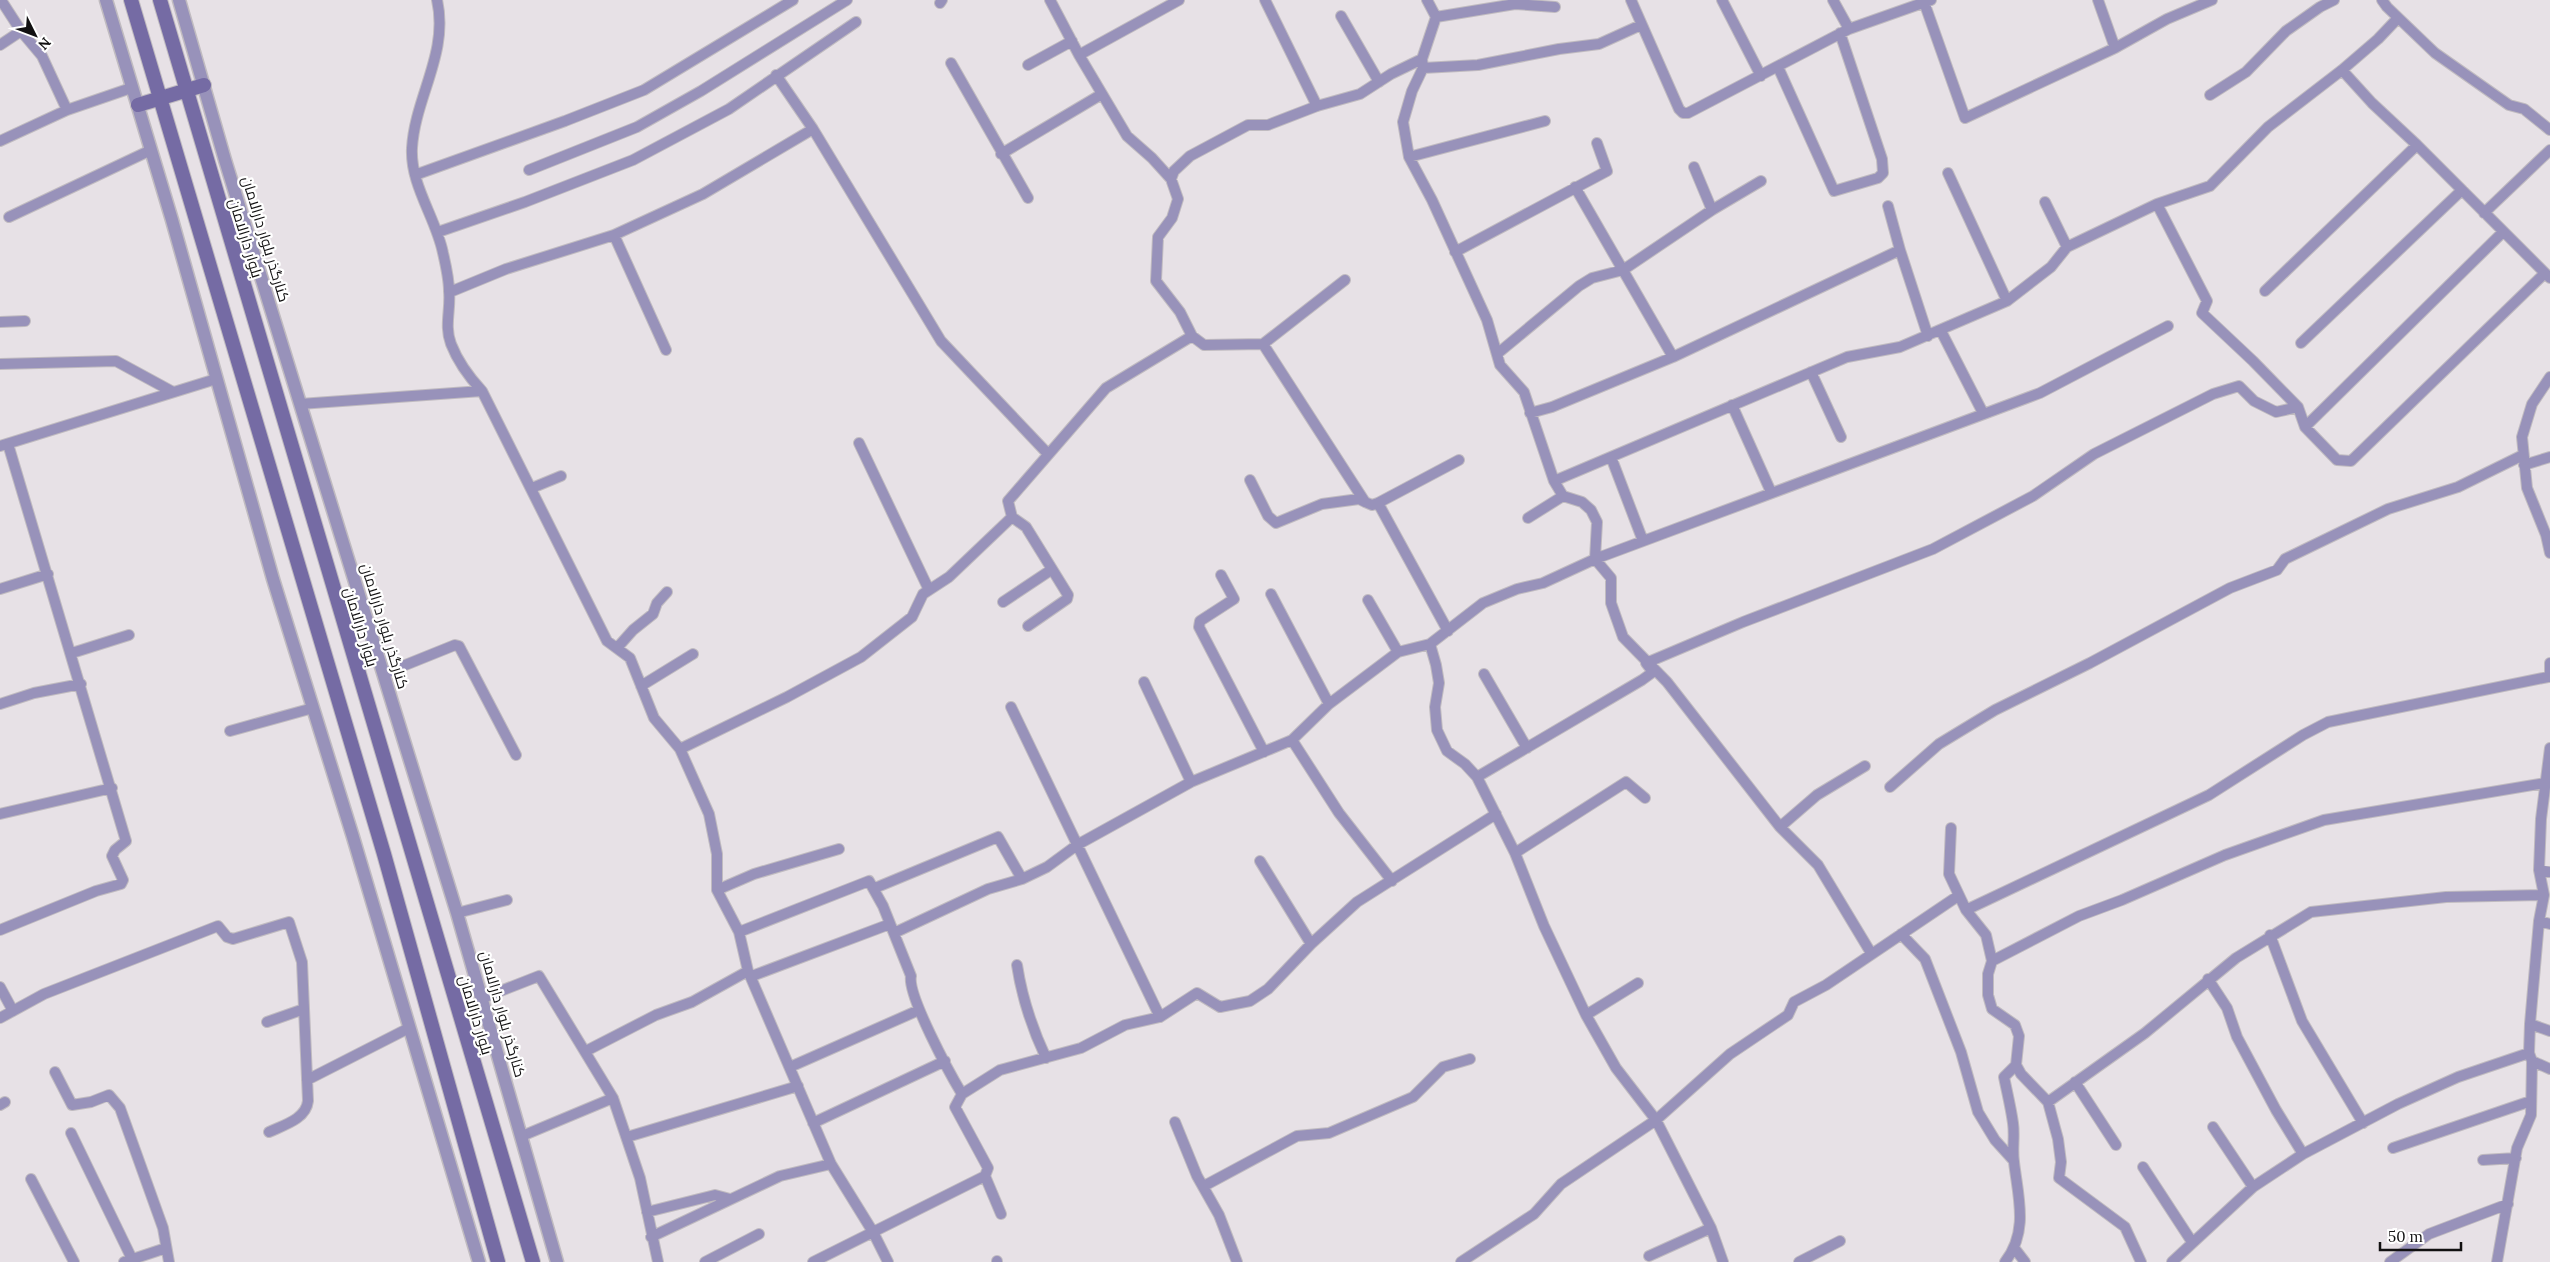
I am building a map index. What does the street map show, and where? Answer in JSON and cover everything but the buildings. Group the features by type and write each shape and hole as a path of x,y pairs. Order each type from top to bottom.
{"main road":[{"path":"131,0 387,863 498,1262"},
{"name":"بلوار دارالامان","path":"160,0 185,90 533,1262"},
{"path":"138,105 204,85"}],"street":[{"path":"1,0 21,31 42,56 67,110"},
{"path":"106,0 131,88 138,105 273,578 479,1262"},
{"name":"کنارگذر بلوار دارالامان","path":"179,0 300,404 457,914 557,1262"},
{"path":"437,0 440,15 440,37 416,125 412,149 415,175 438,232 450,292 446,314 450,342 461,364 482,391 532,488 560,551 607,641 630,658 654,718 680,750 709,814 717,854 717,890 739,932 750,974 831,1164 873,1232 888,1262"},
{"path":"415,175 565,121 644,90 793,0"},
{"path":"529,170 637,128 701,91 846,0"},
{"path":"1050,0 1078,54 1127,136 1152,158 1171,179 1178,199 1172,218 1158,237 1156,281 1180,312 1192,336 1204,345 1263,344 1345,280"},
{"path":"1078,54 1179,0"},
{"path":"1265,0 1317,106"},
{"path":"1427,0 1436,17 1403,122 1409,158 1487,320 1500,365 1524,392 1554,481 1563,496 1582,502 1592,510 1597,522 1595,559 1611,578 1611,603 1623,638 1653,672 1477,777"},
{"path":"1631,0 1682,113 1688,113 1707,104 1845,31 1928,1 1965,118 2115,48 2167,19 2212,0"},
{"path":"1722,0 1761,76"},
{"path":"1778,67 1834,190 1878,178 1883,173 1882,159 1845,31 1833,0"},
{"path":"2098,0 2115,48"},
{"path":"2210,95 2246,72 2286,31 2320,7 2334,0"},
{"path":"2382,0 2435,53 2509,104 2524,109 2550,130"},
{"path":"1436,17 1514,4 1555,7"},
{"path":"1341,16 1380,82"},
{"path":"1554,481 1847,357 1900,347 2007,301 2051,267 2067,248 2156,204 2210,186 2268,127 2342,70 2378,39 2398,18"},
{"path":"438,232 525,202 633,160 729,109 856,22"},
{"path":"1171,179 1174,170 1190,156 1220,138 1248,125 1268,125 1317,106 1360,94 1380,82 1422,64 1478,65 1559,49 1599,44 1641,25"},
{"path":"0,46 21,31"},
{"path":"1028,66 1072,41"},
{"path":"951,63 1001,154 1028,198"},
{"path":"2156,204 2207,301 2202,313 2253,361 2298,408 2304,427 2337,460 2351,461 2547,276 2417,145 2372,103 2342,70"},
{"path":"776,75 813,129 942,341 1048,454"},
{"path":"0,141 67,110 131,88"},
{"path":"1001,154 1102,94"},
{"path":"1409,158 1545,121"},
{"path":"450,292 506,269 614,235 703,194 813,129"},
{"path":"1455,252 1607,171 1596,143"},
{"path":"2265,291 2417,145"},
{"path":"9,217 151,150"},
{"path":"2484,213 2550,150"},
{"path":"1694,167 1712,210"},
{"path":"1948,173 2007,301"},
{"path":"1497,354 1579,286 1592,278 1623,270 1712,210 1761,181"},
{"path":"1575,187 1673,357"},
{"path":"2301,343 2462,190"},
{"path":"2044,202 2067,248"},
{"path":"1888,206 1928,336"},
{"path":"2304,427 2503,232"},
{"path":"614,235 666,350"},
{"path":"1530,413 1552,407 1673,357 1900,250"},
{"path":"0,322 25,321"},
{"path":"586,1051 656,1015 692,1002 750,974 892,928 988,889 1022,879 1047,867 1077,845 1191,782 1292,740 1329,704 1398,652 1430,644 1483,603 1517,589 1543,583 1595,559 2040,393 2168,326"},
{"path":"1941,331 1983,413"},
{"path":"1028,626 1068,597 1026,527 1012,517 1008,501 1106,388 1192,336"},
{"path":"1263,344 1365,502"},
{"path":"0,364 116,361 173,392"},
{"path":"1811,372 1840,436"},
{"path":"2550,378 2532,404 2522,436 2527,488 2548,535 2550,553"},
{"path":"0,930 96,890 121,884 123,882 112,856 115,850 126,841 48,574 4,445 216,380"},
{"path":"1646,663 1743,622 1933,549 2034,496 2094,454 2214,394 2239,386 2254,401 2276,412 2298,408"},
{"path":"300,404 482,391"},
{"path":"1732,405 1771,492"},
{"path":"859,443 929,590"},
{"path":"1611,457 1643,541"},
{"path":"1890,787 1939,744 1995,710 2082,668 2230,588 2277,570 2286,559 2320,542 2388,509 2458,487 2524,460 2550,457"},
{"path":"1250,480 1268,516 1276,523 1322,504 1359,499 1372,505 1378,503 1459,460"},
{"path":"532,488 561,476"},
{"path":"1528,518 1563,496"},
{"path":"1378,503 1448,631"},
{"path":"680,750 787,697 861,657 912,617 923,594 949,577 1012,517"},
{"path":"1003,602 1051,570"},
{"path":"0,589 48,574"},
{"path":"1221,575 1234,599 1200,620 1199,627 1264,752"},
{"path":"617,648 633,630 653,614 657,603 667,592"},
{"path":"1271,594 1329,704"},
{"path":"1368,600 1398,652"},
{"path":"72,653 128,635"},
{"path":"1430,644 1436,665 1438,683 1435,706 1437,730 1448,751 1465,764 1477,777 1515,853 1544,926 1586,1015 1616,1068 1656,1120 1711,1228 1724,1262"},
{"path":"383,674 456,645 459,646 516,755"},
{"path":"641,686 693,654"},
{"path":"1646,663 1667,682 1718,751 1780,826 1818,865 1872,953"},
{"path":"1966,910 2209,795 2303,735 2328,722 2549,677 2550,663"},
{"path":"1484,674 1527,748"},
{"path":"1144,682 1191,782"},
{"path":"0,704 34,693 81,684"},
{"path":"1011,707 1160,1017"},
{"path":"230,730 313,708"},
{"path":"1292,740 1339,813 1392,881"},
{"path":"2497,1262 2516,1158 2531,1114 2530,1024 2539,920 2544,895 2539,870 2545,783 2549,770 2550,748"},
{"path":"1780,826 1817,795 1865,766"},
{"path":"1515,853 1626,782 1645,798"},
{"path":"1992,961 2080,916 2122,900 2225,855 2324,820 2545,783"},
{"path":"0,814 112,788"},
{"path":"813,1262 985,1176 988,1168 983,1155 955,1107 962,1094 1000,1070 1081,1048 1125,1025 1160,1017 1198,993 1220,1007 1250,1001 1268,990 1312,944 1357,902 1496,814"},
{"path":"1951,828 1949,874 1966,910 1986,935 1992,961 1988,974 1988,995 1992,1009 2015,1025 2019,1036 2016,1065 2021,1074 2048,1102 2058,1138 2061,1162 2059,1178 2125,1227 2141,1262"},
{"path":"875,888 998,837 1022,879"},
{"path":"717,890 754,874 839,850"},
{"path":"1260,861 1312,944"},
{"path":"2539,870 2550,872"},
{"path":"739,932 870,880 911,976 909,983 919,1010 962,1094"},
{"path":"2048,1102 2145,1033 2208,979 2270,935 2311,912 2446,897 2544,895"},
{"path":"1461,1262 1534,1214 1561,1184 1656,1120 1730,1054 1788,1015 1794,1002 1826,985 1958,896"},
{"path":"457,914 507,900"},
{"path":"2539,920 2550,924"},
{"path":"0,1018 44,994 218,926 227,937 232,939 289,922 302,962 307,1109 302,1116 269,1132"},
{"path":"1901,934 1925,958 1961,1052 1978,1112 1995,1140 2014,1161"},
{"path":"2270,935 2302,1021 2363,1123"},
{"path":"1016,965 1032,1027 1046,1058"},
{"path":"480,999 539,976 613,1098 628,1136 658,1262"},
{"path":"2208,979 2227,1008 2237,1037 2303,1154"},
{"path":"1586,1015 1638,982"},
{"path":"0,987 13,1011"},
{"path":"267,1022 304,1010"},
{"path":"790,1067 919,1010"},
{"path":"2530,1024 2550,1031"},
{"path":"307,1080 409,1028"},
{"path":"2172,1262 2253,1186 2303,1154 2398,1104 2458,1077 2531,1057 2550,1069"},
{"path":"1204,1186 1297,1136 1329,1133 1413,1097 1443,1066 1470,1059"},
{"path":"813,1123 945,1061"},
{"path":"2005,1262 2015,1249 2019,1232 2020,1202 2014,1161 2014,1124 2004,1077 2016,1065"},
{"path":"55,1072 72,1105 91,1102 109,1095 120,1108 164,1228 169,1262"},
{"path":"2075,1082 2116,1145"},
{"path":"628,1136 798,1086"},
{"path":"522,1136 613,1098"},
{"path":"2393,1148 2530,1100"},
{"path":"1175,1122 1197,1176 1219,1215 1237,1262"},
{"path":"2213,1127 2253,1186"},
{"path":"71,1133 128,1261 166,1248"},
{"path":"2483,1160 2516,1158"},
{"path":"651,1237 780,1176 831,1164"},
{"path":"2143,1167 2192,1242"},
{"path":"985,1176 1001,1214"},
{"path":"31,1179 74,1262"},
{"path":"647,1212 714,1195 730,1199"},
{"path":"2390,1262 2429,1234 2508,1204"},
{"path":"1649,1256 1711,1228"},
{"path":"705,1262 759,1234"},
{"path":"1799,1262 1840,1241"},
{"path":"2015,1249 2024,1262"}]}
